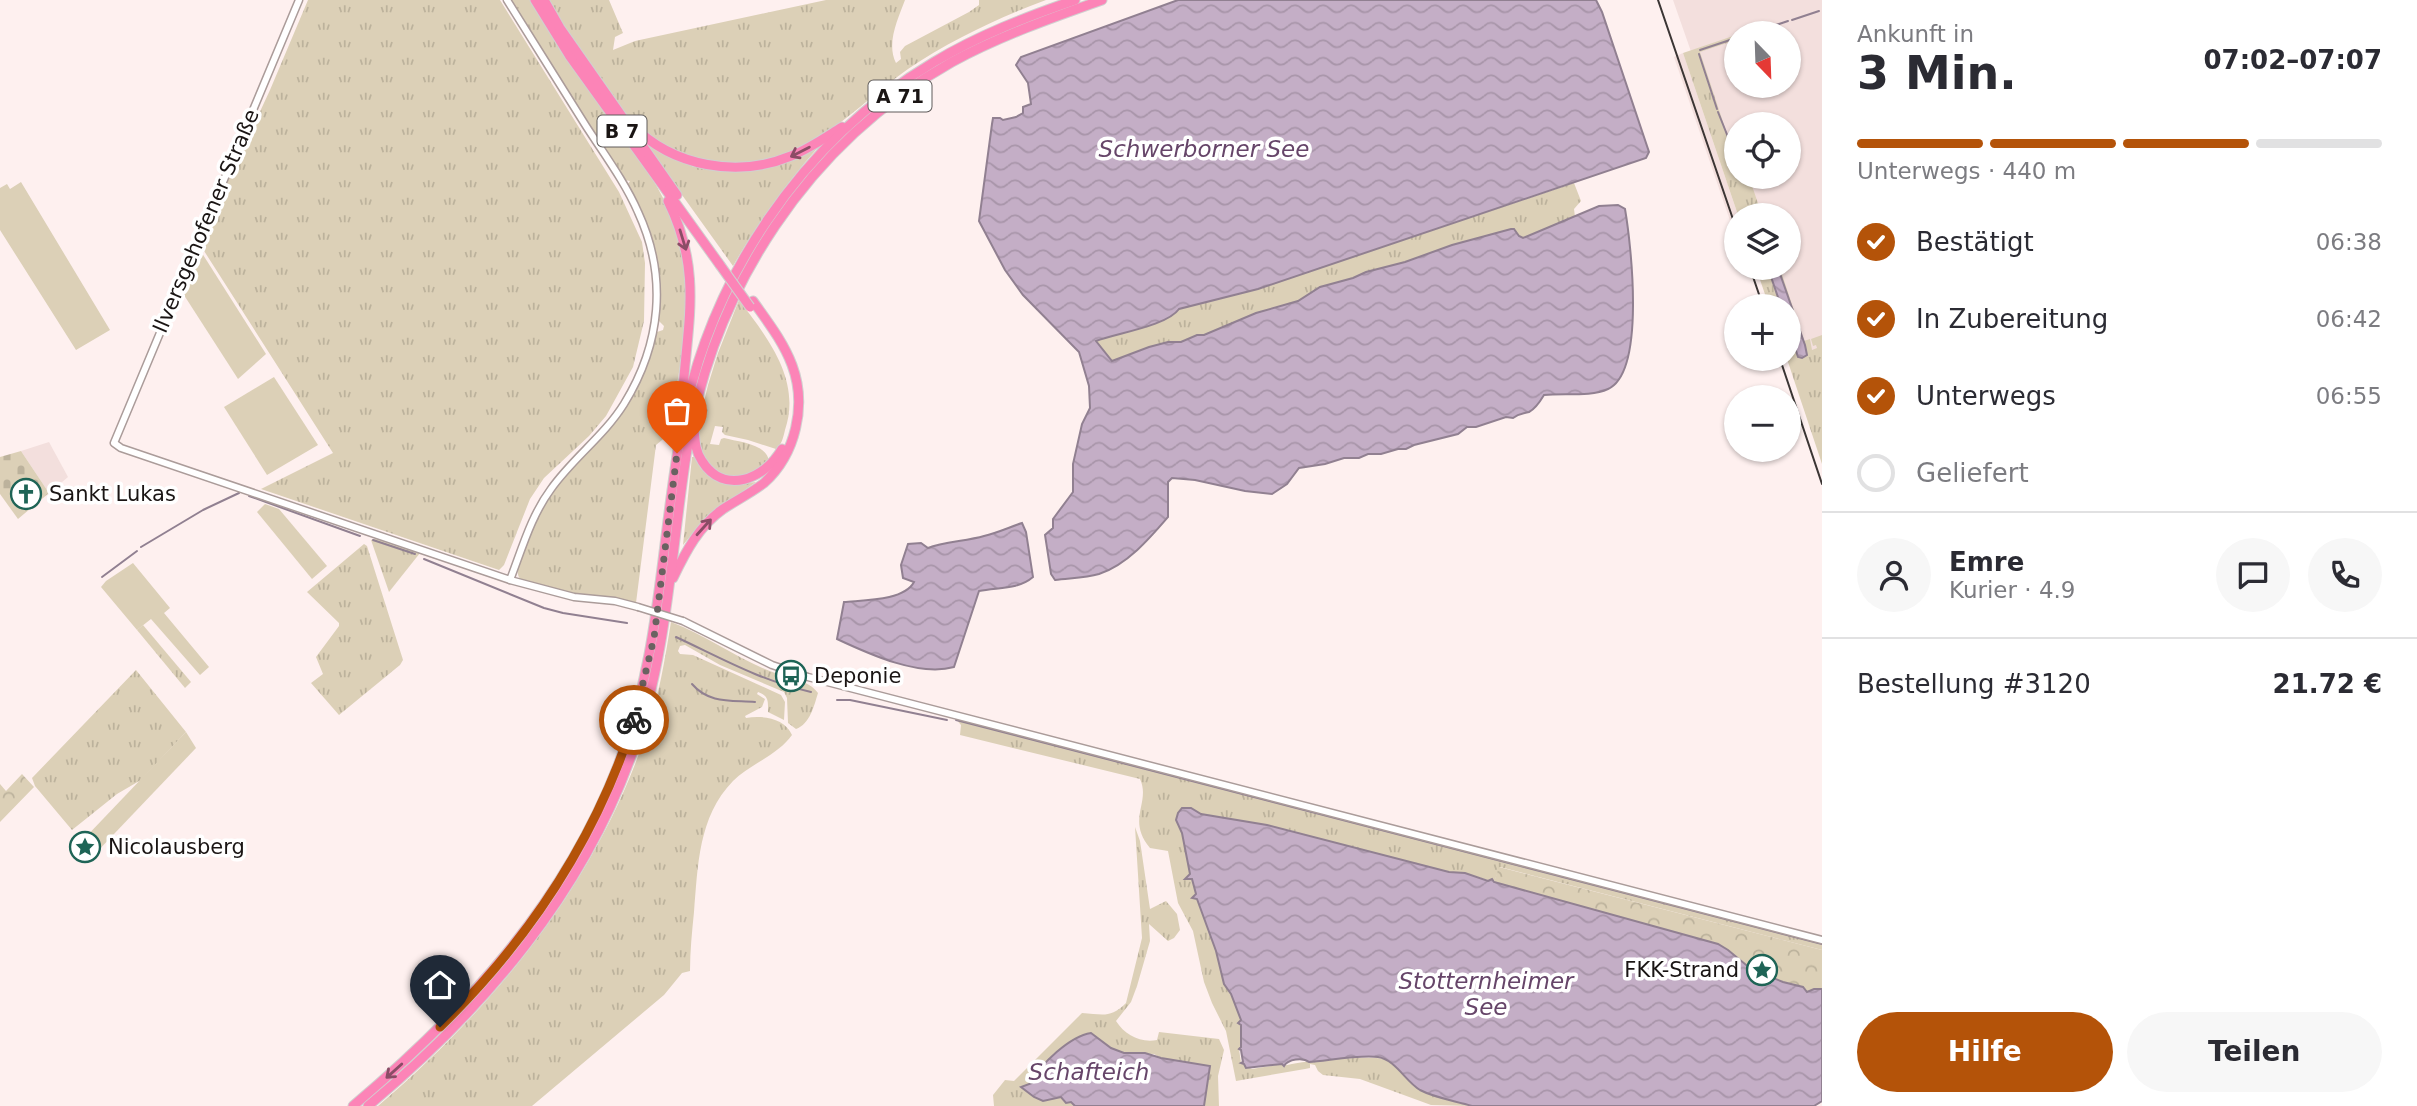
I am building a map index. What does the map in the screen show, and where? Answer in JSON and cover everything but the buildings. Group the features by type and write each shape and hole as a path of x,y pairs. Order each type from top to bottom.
{"highway":[{"name":"B 7","path":"535,0 569,55 656,178"},
{"name":"B 7","path":"544,0 560,28 617,108"},
{"name":"A 71","path":"353,1106 426,1042 470,998 508,954 557,887 599,811 625,748 646,678 656,626 681,430 703,347 719,305 759,232 790,189 823,151 859,117 898,86 957,49 997,29 1075,0"},
{"name":"A 71","path":"368,1106 432,1049 515,961 542,926 587,855 618,792 645,717 655,679 692,421 711,352 728,309 751,263 789,205 838,148 883,108 954,61 1030,26 1102,0"},
{"path":"617,108 639,131 662,149 696,163 729,167 758,166 785,159 859,117"},
{"path":"617,108 722,263 785,350 796,378 799,409 793,437 776,470 765,482 722,510 700,530 686,551 670,586"},
{"path":"656,178 722,263"},
{"path":"656,178 679,226 690,272 690,311 681,430"},
{"path":"692,421 695,446 702,462 726,479 751,478 762,473 783,447 793,408 790,379 780,352 751,304"}],"street":[{"name":"Ilversgehofener Straße","path":"299,0 114,443 510,580"},
{"path":"507,0 637,210 651,246 656,303 652,344 642,373 610,425 566,470 550,491 533,518 510,580 574,597 615,601 684,621 772,665 808,677 1822,940"}],"shaded area":[{"path":"1673,0 1822,0 1822,353 1801,363 1801,294 1779,294 1770,280 1801,280 1801,203 1739,203 1735,189 1801,189 1801,112 1724,112 1724,150"},
{"path":"1683,53 1724,174 1724,189 1729,189 1734,203 1724,203 1674,57"},
{"path":"49,442 68,477 49,493 21,451"}],"green space":[{"path":"308,0 500,0 619,192 642,242 645,263 644,321 633,367 606,416 589,436 544,478 530,499 504,565 499,570 261,489 333,453 199,243 270,90"},
{"path":"510,0 532,0 558,46 651,177 668,209 680,241 685,272 684,335 668,435 656,445 636,603 542,589 521,580 518,574 526,543 541,510 569,471 624,411 644,373 657,332 663,330 664,326 659,321 658,284 653,251 643,219 627,185 630,181 624,180"},
{"path":"548,0 609,0 623,33 615,37 613,50 635,41 826,0 905,0 893,39 896,63 901,59 900,52 905,46 969,12 979,5 979,0 1046,0 975,30 924,58 836,126 810,142 766,159 721,163 677,152 637,126 596,73"},
{"path":"1724,39 1724,44 1700,52 1724,125 1724,174 1683,53"},
{"path":"639,135 693,167 729,171 821,144 774,203 733,266"},
{"path":"21,182 110,330 76,350 0,230 0,188 7,184 10,189"},
{"path":"1574,183 1581,201 1574,209 1575,217 1523,239 1511,229 1452,245 1320,287 1298,301 1256,313 1204,335 1149,347 1112,361 1096,341 1163,321 1178,309 1258,289"},
{"path":"1729,189 1753,189 1758,203 1734,203"},
{"path":"200,250 266,354 238,379 182,292"},
{"path":"1760,280 1784,280 1789,294 1765,294"},
{"path":"739,300 779,360 789,394 789,412 783,438 776,449 725,435 722,432 723,427 715,426 710,444 719,445 724,438 738,441 759,448 768,457 769,464 751,476 726,476 712,468 698,447 697,431 718,353"},
{"path":"1801,332 1804,341 1810,339 1812,350 1817,348 1816,345 1813,346 1811,339 1822,335 1822,464 1801,401 1801,385 1796,385 1791,371 1801,371"},
{"path":"274,377 318,445 267,475 224,407"},
{"path":"21,451 49,493 18,519 0,494 0,457"},
{"path":"692,457 696,457 707,472 721,481 756,482 705,518 683,545"},
{"path":"265,504 279,509 327,566 312,579 257,512"},
{"path":"377,538 420,553 389,592 371,540"},
{"path":"364,544 367,546 403,660 339,715 311,683 323,674 316,657 339,623 307,592"},
{"path":"133,563 170,608 164,613 209,667 200,675 151,619 137,630 101,587"},
{"path":"671,622 762,668 804,683 818,693 808,719 796,729 788,723 787,698 784,692 720,665 685,645 680,646 680,654 693,655 781,695 785,702 784,720 768,712 767,699 758,692 757,694 765,699 762,707 745,716 779,721 792,735 779,748 733,781 721,795 706,826 699,860 690,971 682,973 664,995 532,1106 378,1106 463,1026 538,937 571,889 601,839 626,786 647,731 664,664"},
{"path":"143,625 191,682 185,688 137,630"},
{"path":"136,670 186,732 141,780 117,794 72,830 35,786 32,778"},
{"path":"955,718 1822,942 1822,950 1500,867 1494,882 1267,825 1201,814 1191,808 1176,820 1182,833 1197,899 1216,951 1224,984 1231,994 1241,1021 1241,1063 1252,1069 1336,1059 1380,1058 1391,1063 1419,1089 1472,1106 1431,1105 1360,1079 1323,1075 1315,1065 1310,1064 1310,1068 1236,1081 1226,1031 1204,982 1193,931 1178,903 1168,851 1150,848 1143,838 1139,820 1143,796 1140,779 960,735 961,725"},
{"path":"186,732 196,748 93,856 82,841"},
{"path":"22,774 34,787 0,822 0,784 6,791"},
{"path":"1135,827 1140,841 1150,909 1166,901 1177,914 1180,930 1168,941 1149,924 1150,941 1137,986 1131,1002 1116,1021 1128,1034 1139,1039 1157,1040 1159,1032 1219,1039 1224,1050 1218,1076 1219,1106 1204,1106 1210,1070 1154,1054 1124,1053 1111,1048 1091,1033 1066,1045 1032,1083 1021,1087 1038,1098 1062,1097 1075,1106 994,1106 993,1095 1005,1080 1014,1081 1082,1013 1110,1013 1126,1003 1142,938"},
{"path":"1499,867 1822,950 1822,989 1808,992 1794,984 1751,969 1717,944 1494,882"}],"water":[{"name":"Schwerborner See","path":"1178,0 1596,0 1649,152 1646,158 1258,289 1179,309 1164,320 1096,341 1112,361 1149,347 1204,335 1256,313 1298,301 1320,287 1452,245 1511,229 1523,238 1599,206 1618,205 1625,209 1632,277 1632,334 1628,359 1620,378 1608,389 1586,394 1544,395 1531,411 1513,418 1506,417 1476,427 1467,427 1458,434 1406,449 1299,468 1287,484 1272,494 1172,478 1168,482 1168,517 1137,550 1119,564 1099,574 1055,580 1051,574 1045,535 1053,528 1053,519 1073,492 1073,464 1082,424 1090,408 1089,386 1079,352 1023,295 1005,270 979,221 993,118 1003,120 1016,117 1023,113 1023,107 1031,104 1028,83 1016,65 1021,57"},
{"path":"1772,280 1782,280 1787,294 1777,294"},
{"path":"1801,334 1807,355 1801,358"},
{"path":"1022,523 1026,532 1033,577 1014,586 979,591 954,667 925,669 910,666 879,657 837,639 844,602 892,596 902,593 914,582 903,578 901,565 908,544 921,543 928,548 989,535"},
{"name":"Stotternheimer See","path":"1182,808 1191,808 1201,814 1267,825 1449,872 1465,873 1488,881 1492,879 1494,882 1718,944 1751,969 1803,987 1807,992 1822,989 1822,1101 1814,1106 1472,1106 1420,1090 1390,1062 1378,1057 1309,1062 1296,1060 1284,1066 1282,1064 1246,1068 1241,1063 1243,1062 1239,1049 1241,1025 1238,1023 1241,1020 1224,984 1216,951 1197,899 1192,898 1196,894 1192,879 1185,879 1190,874 1182,833 1176,820"},
{"name":"Schafteich","path":"1091,1033 1111,1048 1124,1053 1145,1053 1210,1066 1204,1106 1075,1106 1071,1102 1066,1103 1061,1097 1043,1101 1021,1087 1032,1083 1041,1068 1065,1045"}],"waterway":[{"path":"1792,20 1819,11"},
{"path":"1700,50 1724,42"},
{"path":"1699,54 1717,109"},
{"path":"1718,112 1724,127"},
{"path":"141,547 203,510 239,493"},
{"path":"249,496 360,536"},
{"path":"373,540 415,554"},
{"path":"102,577 137,551"},
{"path":"424,559 544,608 627,623"},
{"path":"676,637 758,675 811,692"},
{"path":"692,684 713,698 755,702"},
{"path":"837,700 850,700 947,720"},
{"path":"956,720 1822,944"}],"railway":[{"path":"1658,0 1727,203"},
{"path":"1754,280 1759,294"},
{"path":"1784,371 1822,484"}],"way so far":[{"path":"634,720 654,638 677,453"}],"place":[{"name":"Sankt Lukas","path":"26,494"},
{"name":"Deponie","path":"791,676"},
{"name":"Nicolausberg","path":"85,847"},
{"name":"FKK-Strand","path":"1762,970"}],"route":[{"path":"440,1027 470,998 508,954 557,887 599,811 634,720"}]}
